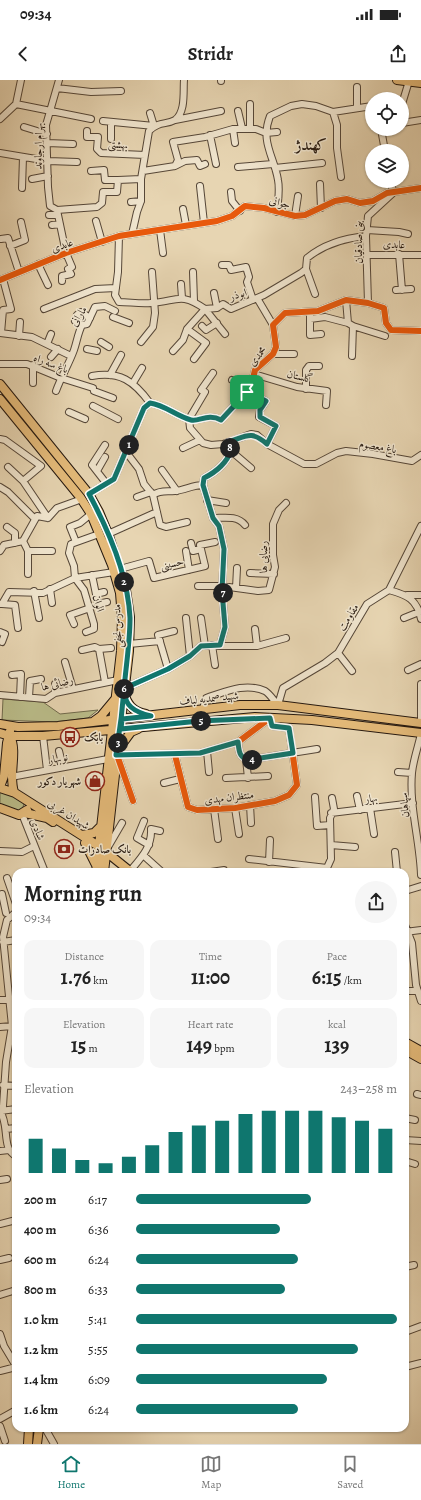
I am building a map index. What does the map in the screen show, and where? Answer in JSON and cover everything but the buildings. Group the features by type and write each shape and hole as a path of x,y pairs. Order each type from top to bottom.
{"main road":[{"path":"397,80 421,82"},
{"name":"مدرس نجفی","path":"0,384 89,494 108,534 117,570 120,593 122,618 118,680 122,693"},
{"name":"مدرس نجفی","path":"0,399 82,499 91,514 126,590 130,617 129,644 118,719 102,852"},
{"path":"26,432 33,425"},
{"path":"91,722 101,716 122,693 127,704 133,709 139,713 151,716"},
{"name":"شهید صمدیه لباف","path":"0,724 10,726 58,726 240,705 278,706 421,723"},
{"name":"شهید صمدیه لباف","path":"0,733 10,736 43,736 199,721 270,718 312,720 421,734"},
{"path":"0,787 4,776 10,726"},
{"path":"94,732 104,738 114,752 131,732 143,726"},
{"path":"10,736 14,743 11,777 14,792"},
{"name":"مدرس نجفی","path":"102,852 102,825 108,759 114,752"},
{"name":"شهیدان غربی","path":"0,787 14,792 84,839 123,868"},
{"path":"23,814 28,806 26,800"},
{"name":"شهیدان غربی","path":"0,808 14,815 23,814 47,818 84,839"},
{"path":"98,868 84,839 94,833 102,825"},
{"path":"99,868 102,852"},
{"path":"409,1044 421,1051"},
{"path":"409,1052 421,1059"},
{"path":"28,1444 29,1432"},
{"path":"37,1444 38,1432"}],"street":[{"path":"0,118 16,104 21,80"},
{"name":"بهرام ارجاوند","path":"57,212 50,206 46,125 59,80"},
{"path":"175,120 182,111 184,80"},
{"path":"406,92 409,81"},
{"path":"357,87 357,108"},
{"path":"57,88 91,92 121,91"},
{"path":"16,104 91,119"},
{"path":"250,104 250,129"},
{"path":"277,212 279,182 267,146 266,134 266,124 270,116 291,106 302,104 316,106 333,112 365,107"},
{"path":"238,110 242,128"},
{"path":"103,121 154,126 175,120 221,111"},
{"path":"333,112 337,125 337,148 341,177"},
{"path":"150,114 154,126"},
{"path":"409,122 421,120"},
{"path":"111,122 111,139"},
{"path":"132,234 141,201 141,179 149,131 154,126"},
{"path":"24,127 47,134"},
{"path":"233,128 235,143"},
{"path":"175,166 178,160 173,142 191,140 233,128 250,129 266,134 277,132"},
{"name":"بهشتی","path":"87,131 87,137 98,138 97,149 101,153 145,155"},
{"path":"210,135 216,164"},
{"path":"47,143 73,144"},
{"path":"0,153 48,162 77,162"},
{"path":"22,188 23,157"},
{"path":"143,171 175,166 185,161 197,160 200,166 205,164"},
{"path":"238,167 322,163"},
{"path":"91,171 104,170 105,180 141,179"},
{"path":"32,179 48,176"},
{"path":"102,203 103,192 116,192 118,180"},
{"path":"320,184 321,208"},
{"path":"200,186 204,223"},
{"path":"392,188 393,193"},
{"path":"421,188 421,193"},
{"name":"جوانی","path":"132,234 204,223 232,216 245,206 264,208 295,216 305,215 335,201 347,199 360,203 374,201 387,194 421,188"},
{"path":"231,192 232,201 240,210"},
{"name":"بنی صادقیان","path":"368,303 366,233 368,216 393,193"},
{"path":"295,216 298,196"},
{"path":"131,202 141,201"},
{"path":"49,215 57,212 97,207 102,203 109,203"},
{"path":"183,209 186,226"},
{"path":"57,212 66,253 72,267 68,269 71,274 62,276 62,281"},
{"path":"96,221 102,242"},
{"path":"10,246 25,240 21,222"},
{"path":"52,225 60,224"},
{"path":"160,230 163,253"},
{"name":"ابوذر","path":"205,309 217,308 223,304 231,308 255,299 286,283 306,268 307,258 313,253 351,237 366,233 399,232 408,234"},
{"name":"عابدی","path":"1,280 66,253 119,236 132,234"},
{"path":"119,236 115,295 119,302 153,303 182,298 194,301 205,309 224,334"},
{"path":"1,239 8,238 19,272"},
{"path":"399,254 399,290 411,289"},
{"name":"عابدی","path":"367,255 421,255"},
{"path":"38,264 48,284 53,279"},
{"path":"222,265 229,265 231,270 246,266 249,278 247,282 255,299 273,325 285,313 293,311 310,316 325,317 348,323 385,336"},
{"path":"306,268 313,277 315,294"},
{"path":"141,342 153,327 155,313 153,303 152,272"},
{"path":"193,272 194,301"},
{"path":"1,280 11,309 3,310 1,333 32,337 71,356"},
{"path":"181,284 182,298"},
{"path":"44,309 95,289 116,288"},
{"path":"214,293 217,308"},
{"path":"346,300 348,323"},
{"path":"310,316 346,300 368,303 384,308 386,323 391,330 421,331"},
{"name":"مارانی","path":"56,391 82,325 87,324 95,307 104,306 129,323"},
{"path":"172,351 183,340 187,329 205,309"},
{"path":"82,325 76,318 81,312 90,318"},
{"path":"310,316 310,335 321,334"},
{"path":"19,336 20,322"},
{"path":"202,326 206,330 217,323"},
{"name":"محمدی","path":"150,403 159,404 192,421 214,417 221,420 249,390 255,370 273,354 276,347 276,335 273,325"},
{"path":"352,356 354,326"},
{"path":"187,329 206,343 194,359"},
{"path":"47,344 52,334"},
{"path":"101,342 109,347"},
{"path":"51,356 58,349"},
{"path":"87,349 97,351"},
{"path":"273,354 294,354"},
{"path":"110,375 121,355"},
{"name":"باغ سه راه","path":"0,364 33,365 60,378 113,398"},
{"path":"33,365 33,383"},
{"path":"306,389 306,370 309,366 319,366"},
{"path":"133,383 142,368"},
{"path":"213,373 201,390 205,392 189,419 190,428 203,443 212,445 228,442 231,451 251,468"},
{"name":"گلستان","path":"254,374 306,389 327,391 326,406"},
{"path":"89,494 114,479 144,408 150,403 139,388 133,383 110,375 92,376"},
{"path":"232,380 266,401 260,410 260,417 276,426 267,444"},
{"path":"315,390 316,398"},
{"path":"93,406 118,419"},
{"path":"69,412 86,419"},
{"name":"باغ معصوم","path":"228,442 251,434 257,436 267,444 304,464 316,464 338,453 346,451 412,461 421,455"},
{"path":"0,439 5,440 41,466 23,481"},
{"path":"183,448 200,440"},
{"path":"105,445 92,465 106,483"},
{"path":"220,645 225,627 222,586 224,549 219,526 213,518 203,485 204,478 215,472 223,464 231,451"},
{"path":"126,452 139,469 144,484 152,493 160,525 166,527 187,522"},
{"path":"97,470 105,457"},
{"path":"8,467 23,481 48,518"},
{"path":"162,470 177,491"},
{"path":"137,497 157,492 177,491 184,488 203,485"},
{"path":"0,487 8,492 35,519"},
{"path":"48,518 57,508 82,499"},
{"path":"207,500 226,503"},
{"name":"رضایی ها","path":"198,586 222,586 258,591 269,590 274,574 273,524 279,510 286,503"},
{"path":"108,534 157,512"},
{"path":"76,542 70,527 80,523 91,514"},
{"path":"0,551 2,544 22,541 36,516 48,518"},
{"path":"213,518 236,517 245,524"},
{"path":"421,526 389,590 407,595 421,595"},
{"path":"6,528 15,533 16,543"},
{"path":"75,578 74,566 69,553 71,544 99,534"},
{"path":"22,541 28,551 28,574"},
{"path":"191,543 193,551 201,549 200,545 215,542"},
{"name":"حسینی","path":"1,604 9,592 34,591 43,593 75,578 117,570 149,561 154,578 205,566 201,549"},
{"path":"186,550 189,570"},
{"path":"28,551 52,552"},
{"path":"236,588 238,568"},
{"path":"250,573 274,574"},
{"path":"92,575 98,604 107,602"},
{"name":"الوان","path":"75,578 84,590 94,624 94,629 86,632"},
{"path":"50,589 52,603"},
{"name":"مقاومت","path":"278,706 283,688 325,663 338,653 367,604 389,590"},
{"path":"34,591 39,618"},
{"path":"96,594 104,592"},
{"path":"407,595 419,612 421,619"},
{"name":"حسینی","path":"1,604 15,604 18,628"},
{"path":"74,624 70,615 90,608"},
{"path":"404,618 419,612"},
{"path":"186,618 190,656"},
{"path":"201,618 205,646"},
{"path":"255,629 257,646"},
{"path":"168,669 158,635 174,631"},
{"path":"0,632 5,634 2,642"},
{"path":"122,693 190,656 201,646 257,646 286,638"},
{"path":"129,644 160,641"},
{"path":"212,645 215,664"},
{"path":"82,650 95,647 99,649 111,648"},
{"path":"99,649 105,682"},
{"path":"338,653 352,671"},
{"path":"60,668 66,664 73,689"},
{"path":"408,670 421,664"},
{"path":"12,675 21,674 20,697"},
{"path":"29,697 30,681 41,679"},
{"name":"رضائی ها","path":"0,695 46,698 55,693 118,680"},
{"path":"55,684 55,693"},
{"path":"421,684 421,723"},
{"path":"203,709 206,698 233,688 250,688 266,692 278,706"},
{"path":"133,801 114,752 175,754 207,751 238,742 270,718 272,726 289,728 293,753"},
{"name":"سپاهان","path":"421,734 412,773 413,802 419,826 421,874"},
{"path":"43,736 47,770"},
{"path":"238,742 240,753 246,759 248,778"},
{"path":"246,759 317,749"},
{"path":"59,751 63,767"},
{"path":"207,751 209,772"},
{"name":"منتظران مهدی","path":"175,754 188,807 197,810 235,808 275,801 289,795 297,785 293,753"},
{"name":"نوبهار","path":"11,777 108,759"},
{"path":"398,772 412,773"},
{"path":"226,778 268,776"},
{"path":"164,783 180,779"},
{"path":"357,796 360,810"},
{"path":"315,797 317,826 330,825"},
{"path":"327,868 331,859 330,825 331,813 334,809 332,798"},
{"name":"بهار","path":"331,813 413,802"},
{"path":"250,805 251,823"},
{"path":"235,808 239,834"},
{"path":"370,808 374,834"},
{"path":"214,809 218,839"},
{"name":"شادی","path":"23,814 43,868"},
{"path":"144,821 137,838 149,846"},
{"path":"102,852 122,823"},
{"path":"132,868 149,846 151,840 151,829 160,831"},
{"path":"269,862 270,840"},
{"path":"331,845 355,847"},
{"path":"0,851 22,852 34,846"},
{"path":"395,852 397,868"},
{"path":"143,855 158,868"},
{"path":"249,859 312,868"},
{"path":"7,878 12,886"},
{"path":"409,890 421,886"},
{"path":"0,1111 3,1106 3,1067 12,1026 9,991 3,973 3,942 8,913 2,894"},
{"path":"409,932 421,930"},
{"path":"409,938 412,943 418,991 421,1001"},
{"path":"3,942 12,941"},
{"path":"409,991 418,991"},
{"path":"0,1000 10,1000"},
{"path":"0,1027 12,1026"},
{"path":"4,1086 12,1086"},
{"path":"0,1111 12,1110"},
{"path":"0,1111 5,1119 6,1139 9,1150 12,1153"},
{"path":"409,1119 415,1120"},
{"path":"6,1129 12,1128"},
{"path":"409,1140 421,1141"},
{"path":"0,1150 9,1150"},
{"path":"409,1162 415,1164"},
{"path":"0,1180 7,1179"},
{"path":"0,1224 12,1221"},
{"path":"0,1260 9,1258"},
{"path":"409,1266 414,1265"},
{"path":"0,1295 12,1291"},
{"path":"409,1330 421,1326"},
{"path":"0,1334 2,1347 12,1361"},
{"path":"409,1366 421,1363"},
{"path":"0,1370 12,1367"},
{"path":"0,1419 12,1412"},
{"path":"0,1426 5,1441"},
{"path":"47,1432 54,1444"}],"green space":[{"path":"3,699 43,702 60,714 98,710 88,718 54,722 2,720"},
{"path":"0,790 4,790 24,803 22,811 15,812 0,804"}],"cycle path":[{"path":"0,280 66,253 119,236 217,221 232,216 245,206 264,208 295,216 305,215 335,201 347,199 360,203 373,201 387,193 421,188"},
{"path":"89,494 114,479 144,408 150,403 161,406 191,420 208,417 221,420 251,387 255,370 273,354 276,347 273,325 285,313 318,311 346,300 368,303 384,308 386,323 391,330 421,331"},
{"path":"133,801 117,755 200,753 238,742 270,718 272,726 289,728 297,785 289,795 275,801 235,808 197,810 188,807 175,755"}],"place":[{"name":"بابک","path":"70,737"},
{"name":"شهریار دکور","path":"95,781"},
{"name":"بانک صادرات","path":"64,849"}],"district":[{"name":"کهندژ","path":"311,145"}],"route":[{"path":"247,392 221,420 214,417 199,418 192,421 159,404 150,403 144,408 118,473 114,479 89,494 99,512 118,562 126,590 130,617 129,651 125,678 121,729 116,755 131,756 200,753 238,742 242,758 248,760 293,753 289,728 272,726 270,718 255,717 199,721 121,729 122,719 151,716 139,713 127,704 124,695 125,688 168,669 190,656 201,646 220,645 225,633 222,591 224,549 219,526 213,518 203,485 204,478 215,472 229,458 231,451 228,442 251,434 257,436 267,444 276,426 260,417 260,410 266,401 247,392"}]}
